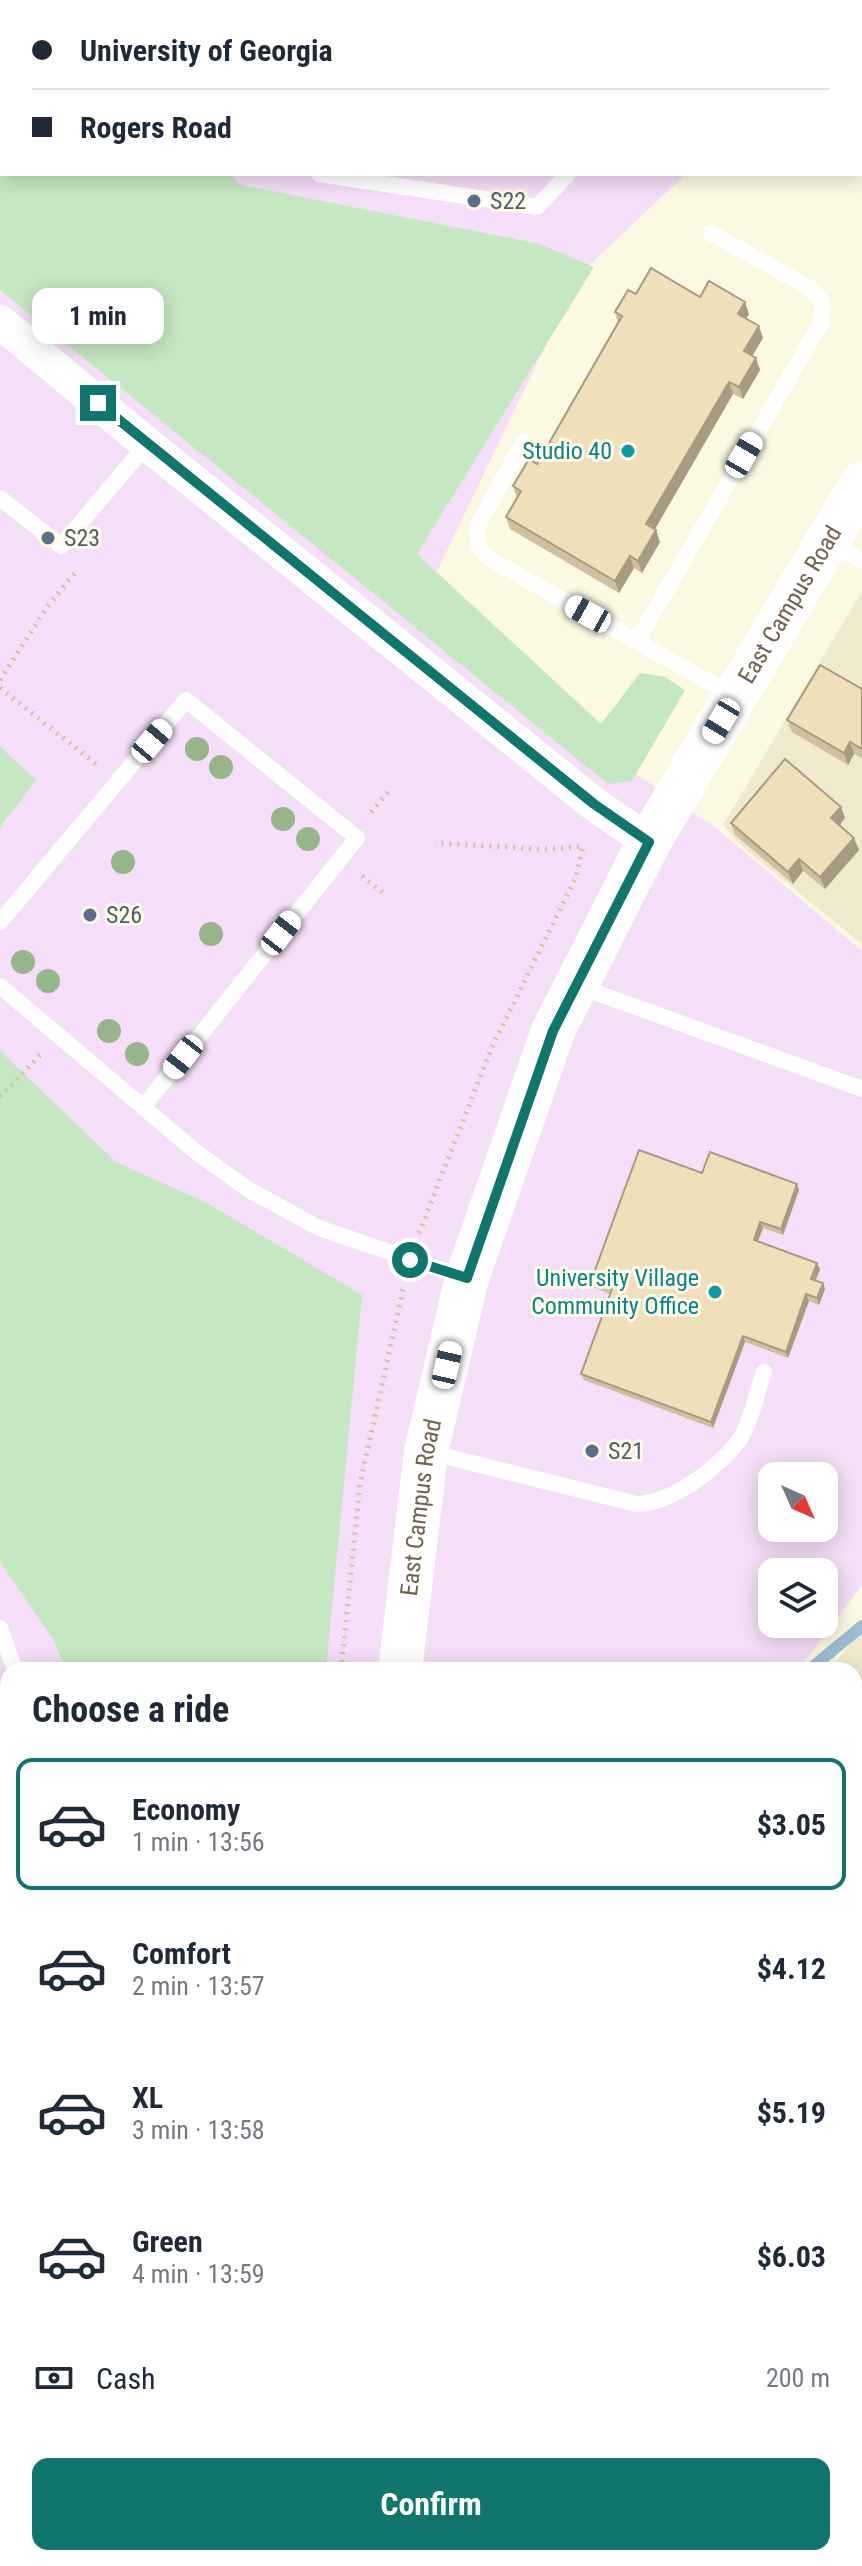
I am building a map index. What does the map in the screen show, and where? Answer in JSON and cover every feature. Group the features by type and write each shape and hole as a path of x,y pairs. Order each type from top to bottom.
{"main road":[{"name":"East Campus Road","path":"401,1662 426,1452 467,1278 553,1031 649,842 736,697 845,552 862,483"}],"street":[{"path":"0,322 594,804 649,842"}],"lane":[{"path":"332,176 537,207 566,176"},
{"path":"637,641 821,323 823,304 812,289 711,233"},
{"path":"523,442 477,527 479,547 490,559 736,697"},
{"path":"0,498 61,546 147,444"},
{"path":"0,922 186,700 357,838 143,1107"},
{"path":"0,986 195,1151 285,1212 319,1228 467,1278"},
{"path":"576,986 862,1089"},
{"path":"426,1452 637,1504 652,1502 693,1480 739,1441 764,1372"},
{"path":"0,1628 12,1662"}],"path":[{"path":"0,688 118,781"},
{"path":"418,1234 492,1047 576,877 583,847 540,849 435,843"},
{"path":"0,1097 58,1036"},
{"path":"342,1662 360,1484 405,1279"}],"shaded area":[{"path":"0,176 684,176 580,274 429,588 617,761 716,828 862,951 862,1585 838,1617 838,1558 758,1558 758,1638 822,1638 804,1662 0,1662"},
{"path":"862,591 862,944 739,844 723,825"},
{"path":"862,1628 862,1662 836,1662"}],"green space":[{"path":"0,176 232,176 241,185 539,244 594,267 417,554 601,724 640,673 665,677 685,690 632,781 608,784 0,290"},
{"path":"0,747 36,780 0,827"},
{"path":"0,1051 116,1162 207,1203 362,1295 327,1662 63,1662 53,1639 0,1562"}],"building":[{"name":"Studio 40","path":"651,268 700,297 709,281 745,302 738,314 759,326 744,351 756,358 739,387 729,382 646,524 656,530 638,561 630,556 615,581 506,517 521,491 513,486 529,459 537,464 622,316 615,312 628,290 636,294"},
{"path":"820,665 862,689 862,749 850,742 844,753 787,720"},
{"path":"785,759 841,807 831,818 854,838 820,877 799,859 788,872 731,823"},
{"name":"University Village Community Office","path":"639,1150 702,1173 710,1152 797,1184 781,1229 760,1222 754,1240 817,1263 811,1279 823,1283 817,1298 806,1294 786,1352 743,1336 711,1422 581,1374 612,1289 591,1281"}],"waterway":[{"path":"819,1662 862,1626"}],"place":[{"name":"S22","path":"474,201"},
{"name":"Studio 40","path":"628,451"},
{"name":"S23","path":"48,538"},
{"name":"S26","path":"90,915"},
{"name":"University Village Community Office","path":"715,1292"},
{"name":"S21","path":"592,1451"}],"route":[{"path":"98,403 594,804 649,842 553,1031 467,1278 410,1260"}]}
